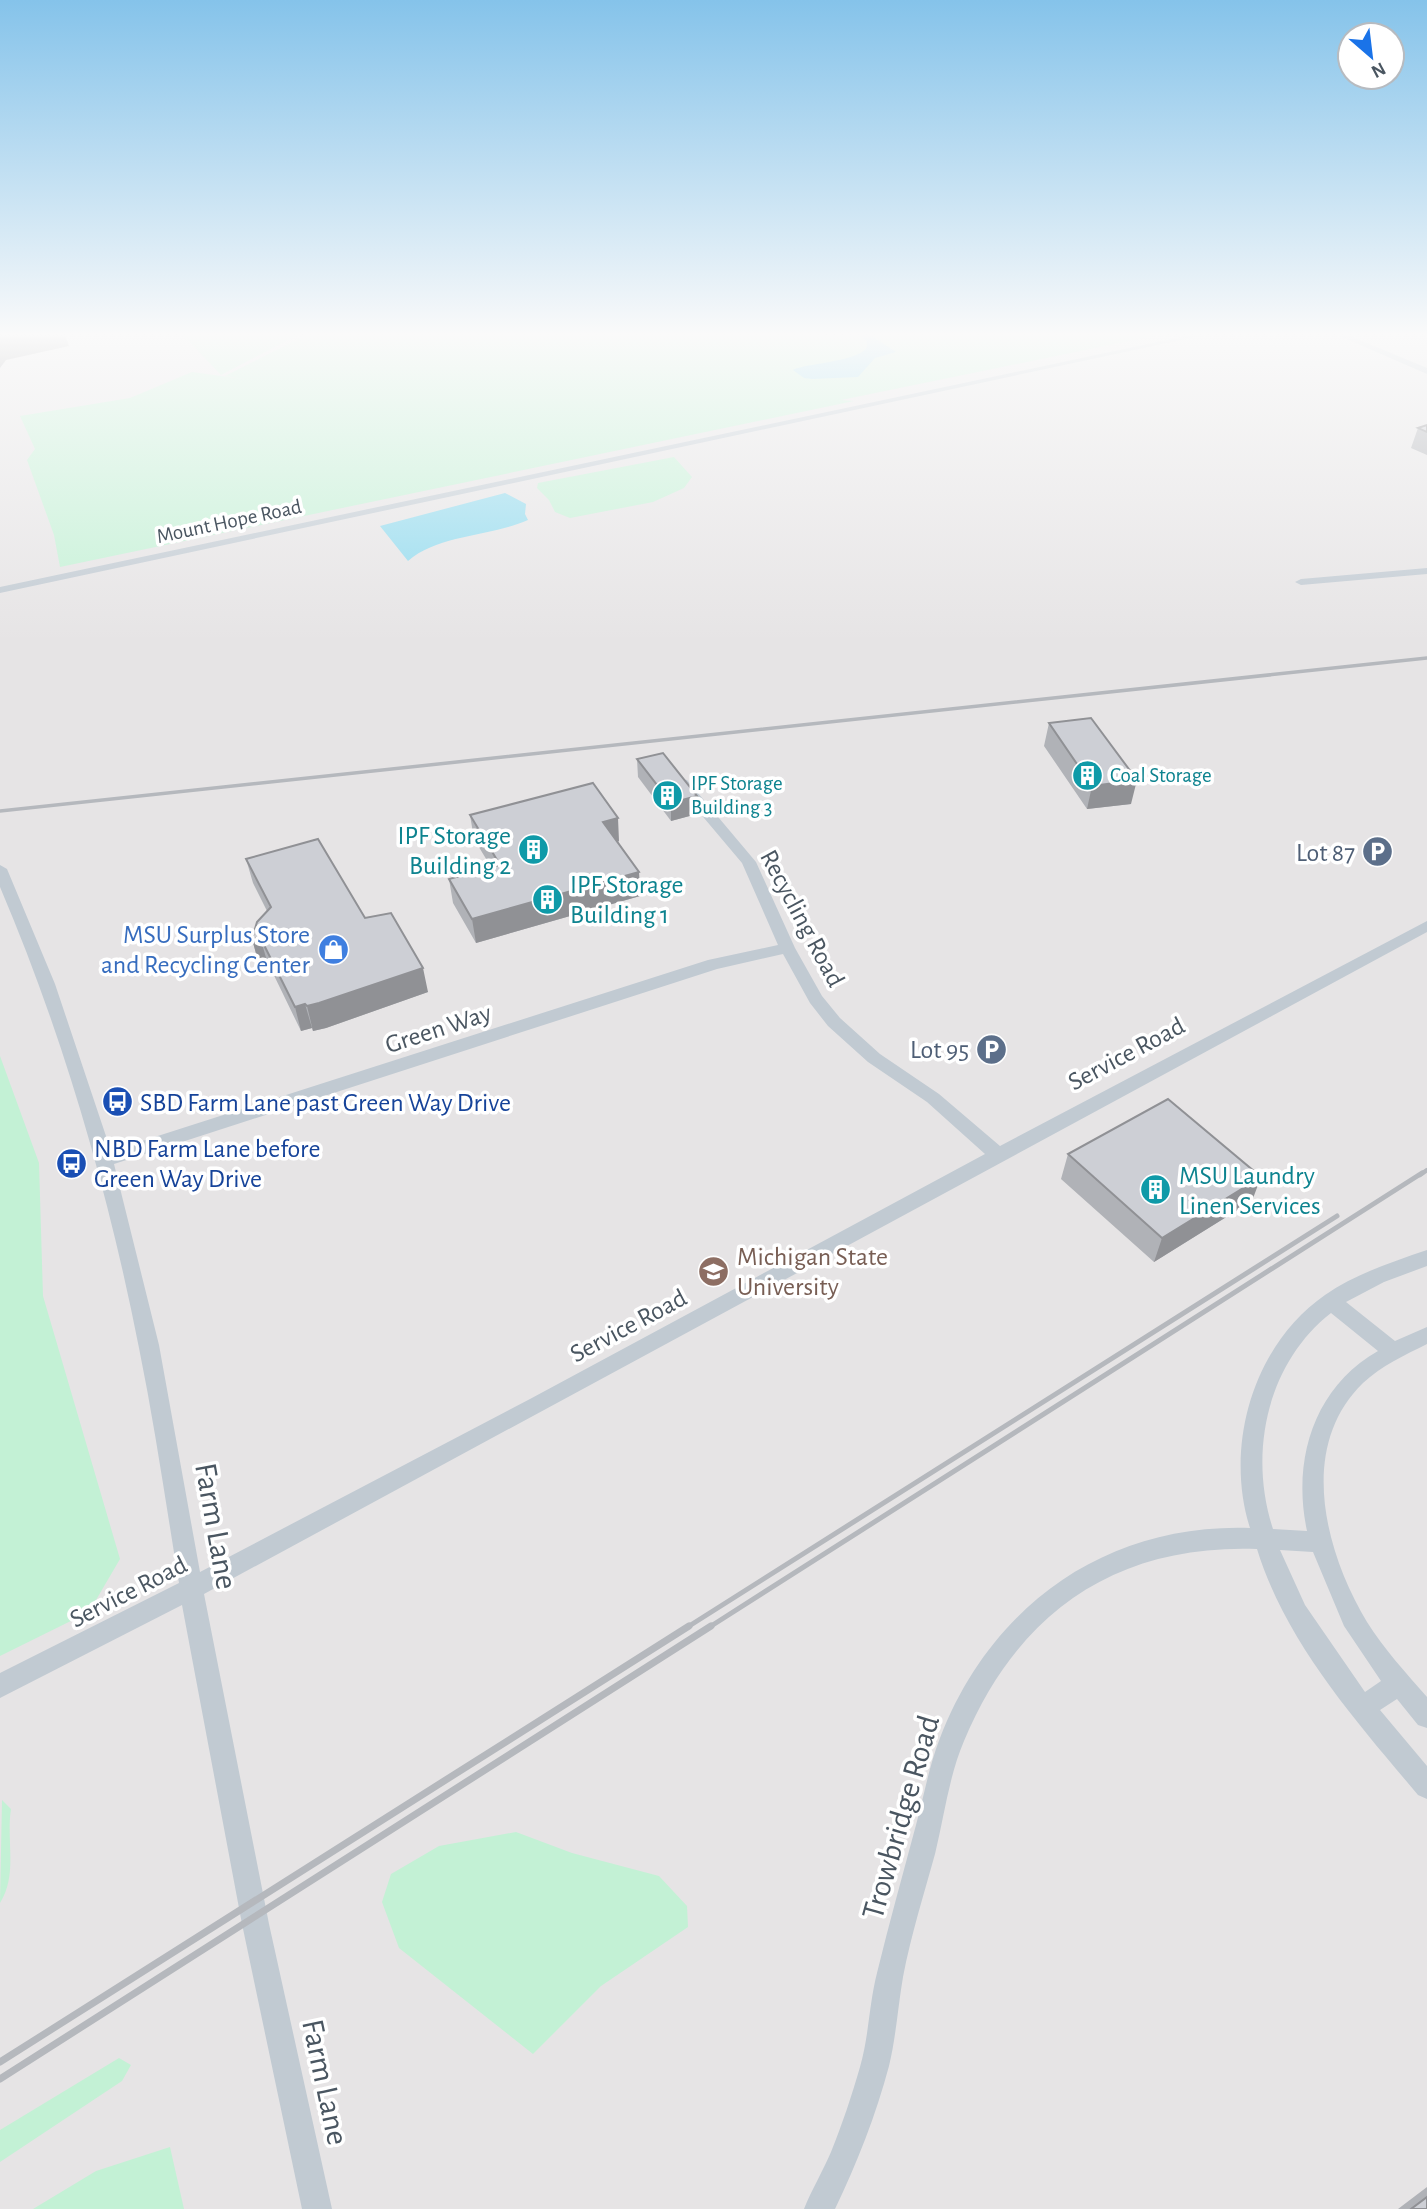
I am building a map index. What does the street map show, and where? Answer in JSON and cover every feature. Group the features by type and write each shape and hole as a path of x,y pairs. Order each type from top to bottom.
{"street":[{"name":"Mount Hope Road","path":"0,590 720,437"},
{"path":"1301,582 1427,571"},
{"name":"Recycling Road","path":"673,772 749,862 788,948 816,999 852,1040 933,1098 997,1154"},
{"name":"Farm Lane","path":"0,869 60,1016 104,1160 149,1345 202,1648 317,2209"},
{"name":"Service Road","path":"0,1686 193,1590 758,1286 997,1154 1427,926"},
{"name":"Green Way","path":"104,1160 714,964 788,948"},
{"path":"1427,1258 1365,1281 1331,1301 1288,1343 1260,1398 1255,1419 1251,1465 1256,1514 1264,1541 1314,1642 1361,1708 1427,1786"},
{"path":"1331,1301 1394,1352"},
{"path":"1427,1335 1394,1352 1352,1381 1324,1424 1312,1478 1320,1542 1353,1620 1399,1684 1427,1716"},
{"name":"Trowbridge Road","path":"819,2209 844,2157 875,2065 890,1975 951,1741 982,1679 1013,1636 1040,1608 1086,1574 1146,1550 1192,1540 1221,1538 1320,1542"},
{"path":"1361,1708 1399,1684"}],"shaded area":[{"name":"Michigan State University","path":"0,437 1427,437 1427,2209 0,2209"}],"green space":[{"path":"30,437 681,437 60,567 54,535 27,460 35,449"},
{"path":"674,457 692,477 684,488 653,502 570,518 555,512 549,500 537,488 538,483"},
{"path":"0,1056 39,1163 43,1296 120,1559 89,1612 0,1656"},
{"path":"2,1800 11,1809 10,1869 9,1881 0,1903"},
{"path":"516,1832 572,1853 659,1876 687,1906 688,1927 601,1986 533,2054 399,1948 382,1902 391,1874 439,1846"},
{"path":"119,2058 131,2065 122,2081 0,2162 0,2130"},
{"path":"170,2147 184,2209 33,2209 96,2171"}],"water":[{"path":"505,493 526,504 525,514 528,520 434,546 408,561 380,526"}],"building":[{"path":"1091,718 1137,780 1092,786 1049,723"},
{"path":"663,753 697,796 671,803 637,759"},
{"path":"593,783 618,818 603,822 639,872 472,919 449,879 500,865 470,815"},
{"name":"MSU Surplus Store and Recycling Center","path":"318,839 365,918 391,913 423,968 319,1003 295,1007 260,937 252,939 257,922 271,907 246,859"},
{"name":"MSU Laundry Linen Services","path":"1168,1099 1261,1177 1162,1238 1068,1154"},
{"path":"1427,2197 1427,2209 1411,2209"}],"railway":[{"path":"0,811 1427,658"},
{"path":"1420,1175 1427,1170"},
{"path":"708,1628 1422,1173"},
{"path":"686,1628 1337,1216"},
{"path":"0,2062 689,1626"},
{"path":"0,2079 711,1626"}],"place":[{"name":"Coal Storage","path":"1087,775"},
{"name":"IPF Storage Building 3","path":"668,795"},
{"name":"IPF Storage Building 2","path":"534,850"},
{"name":"Lot 87","path":"1378,852"},
{"name":"IPF Storage Building 1","path":"547,899"},
{"name":"MSU Surplus Store and Recycling Center","path":"333,949"},
{"name":"Lot 95","path":"992,1049"},
{"name":"SBD Farm Lane past Green Way Drive","path":"117,1102"},
{"name":"NBD Farm Lane before Green Way Drive","path":"71,1163"},
{"name":"MSU Laundry Linen Services","path":"1156,1190"},
{"name":"Michigan State University","path":"714,1271"}]}
